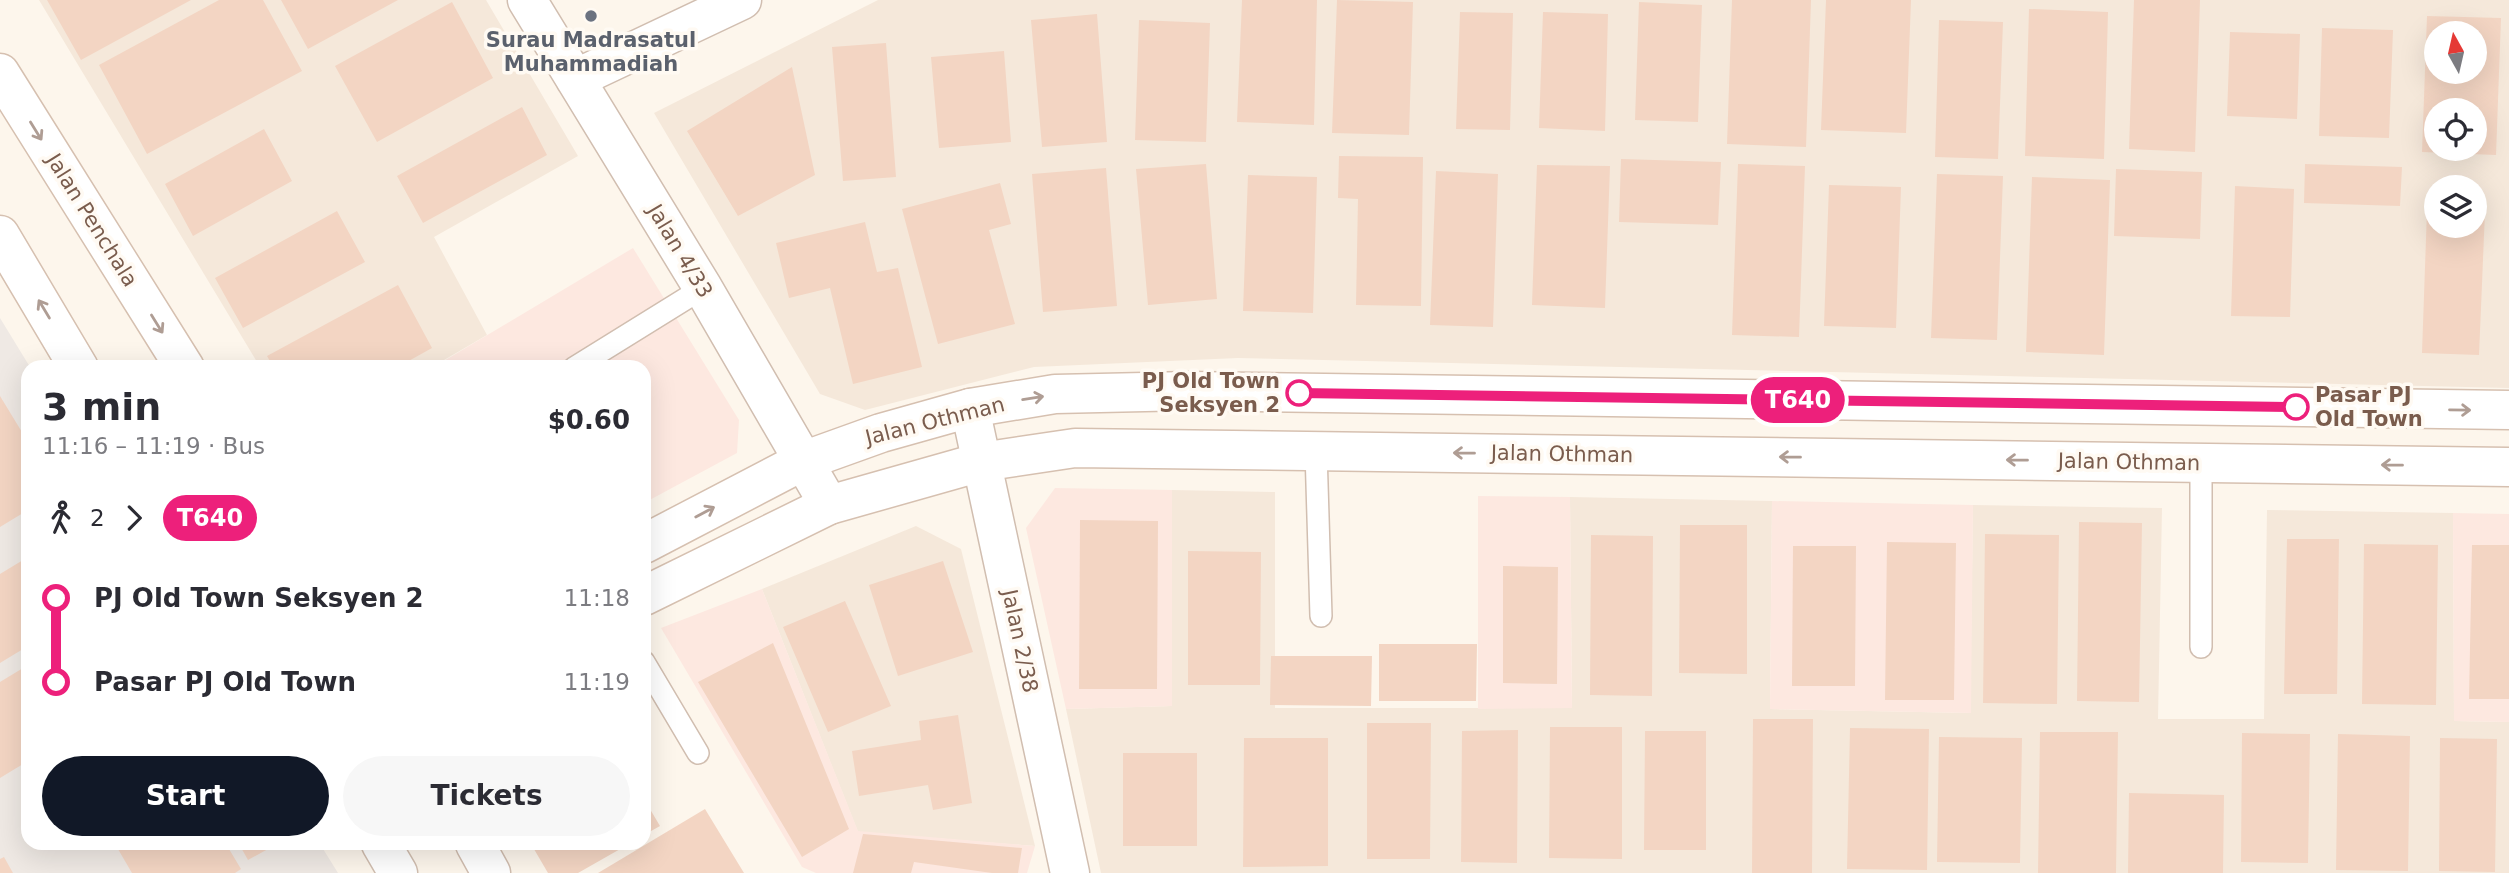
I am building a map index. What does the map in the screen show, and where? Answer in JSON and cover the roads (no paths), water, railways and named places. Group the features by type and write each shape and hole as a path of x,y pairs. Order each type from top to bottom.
{"main road":[{"name":"Jalan 4/33","path":"527,0 703,288 829,505"},
{"path":"575,79 742,0"},
{"name":"Jalan Penchala","path":"0,73 179,360"},
{"path":"0,235 74,360"},
{"name":"Jalan Othman","path":"651,540 803,461 881,433 970,408 1055,394 1189,391 2509,410"},
{"name":"Jalan 2/38","path":"970,408 1070,873"},
{"name":"Jalan Othman","path":"651,593 829,505 981,462 1075,448 2509,467"},
{"path":"385,850 398,873"},
{"path":"478,850 491,873"}],"lane":[{"path":"587,360 703,288"},
{"path":"1316,450 1321,616"},
{"path":"2201,646 2202,463"},
{"path":"651,674 698,753"}],"place":[{"name":"Surau Madrasatul Muhammadiah","path":"591,16"},
{"name":"PJ Old Town Seksyen 2","path":"1299,393"},
{"name":"Pasar PJ Old Town","path":"2296,407"}]}
